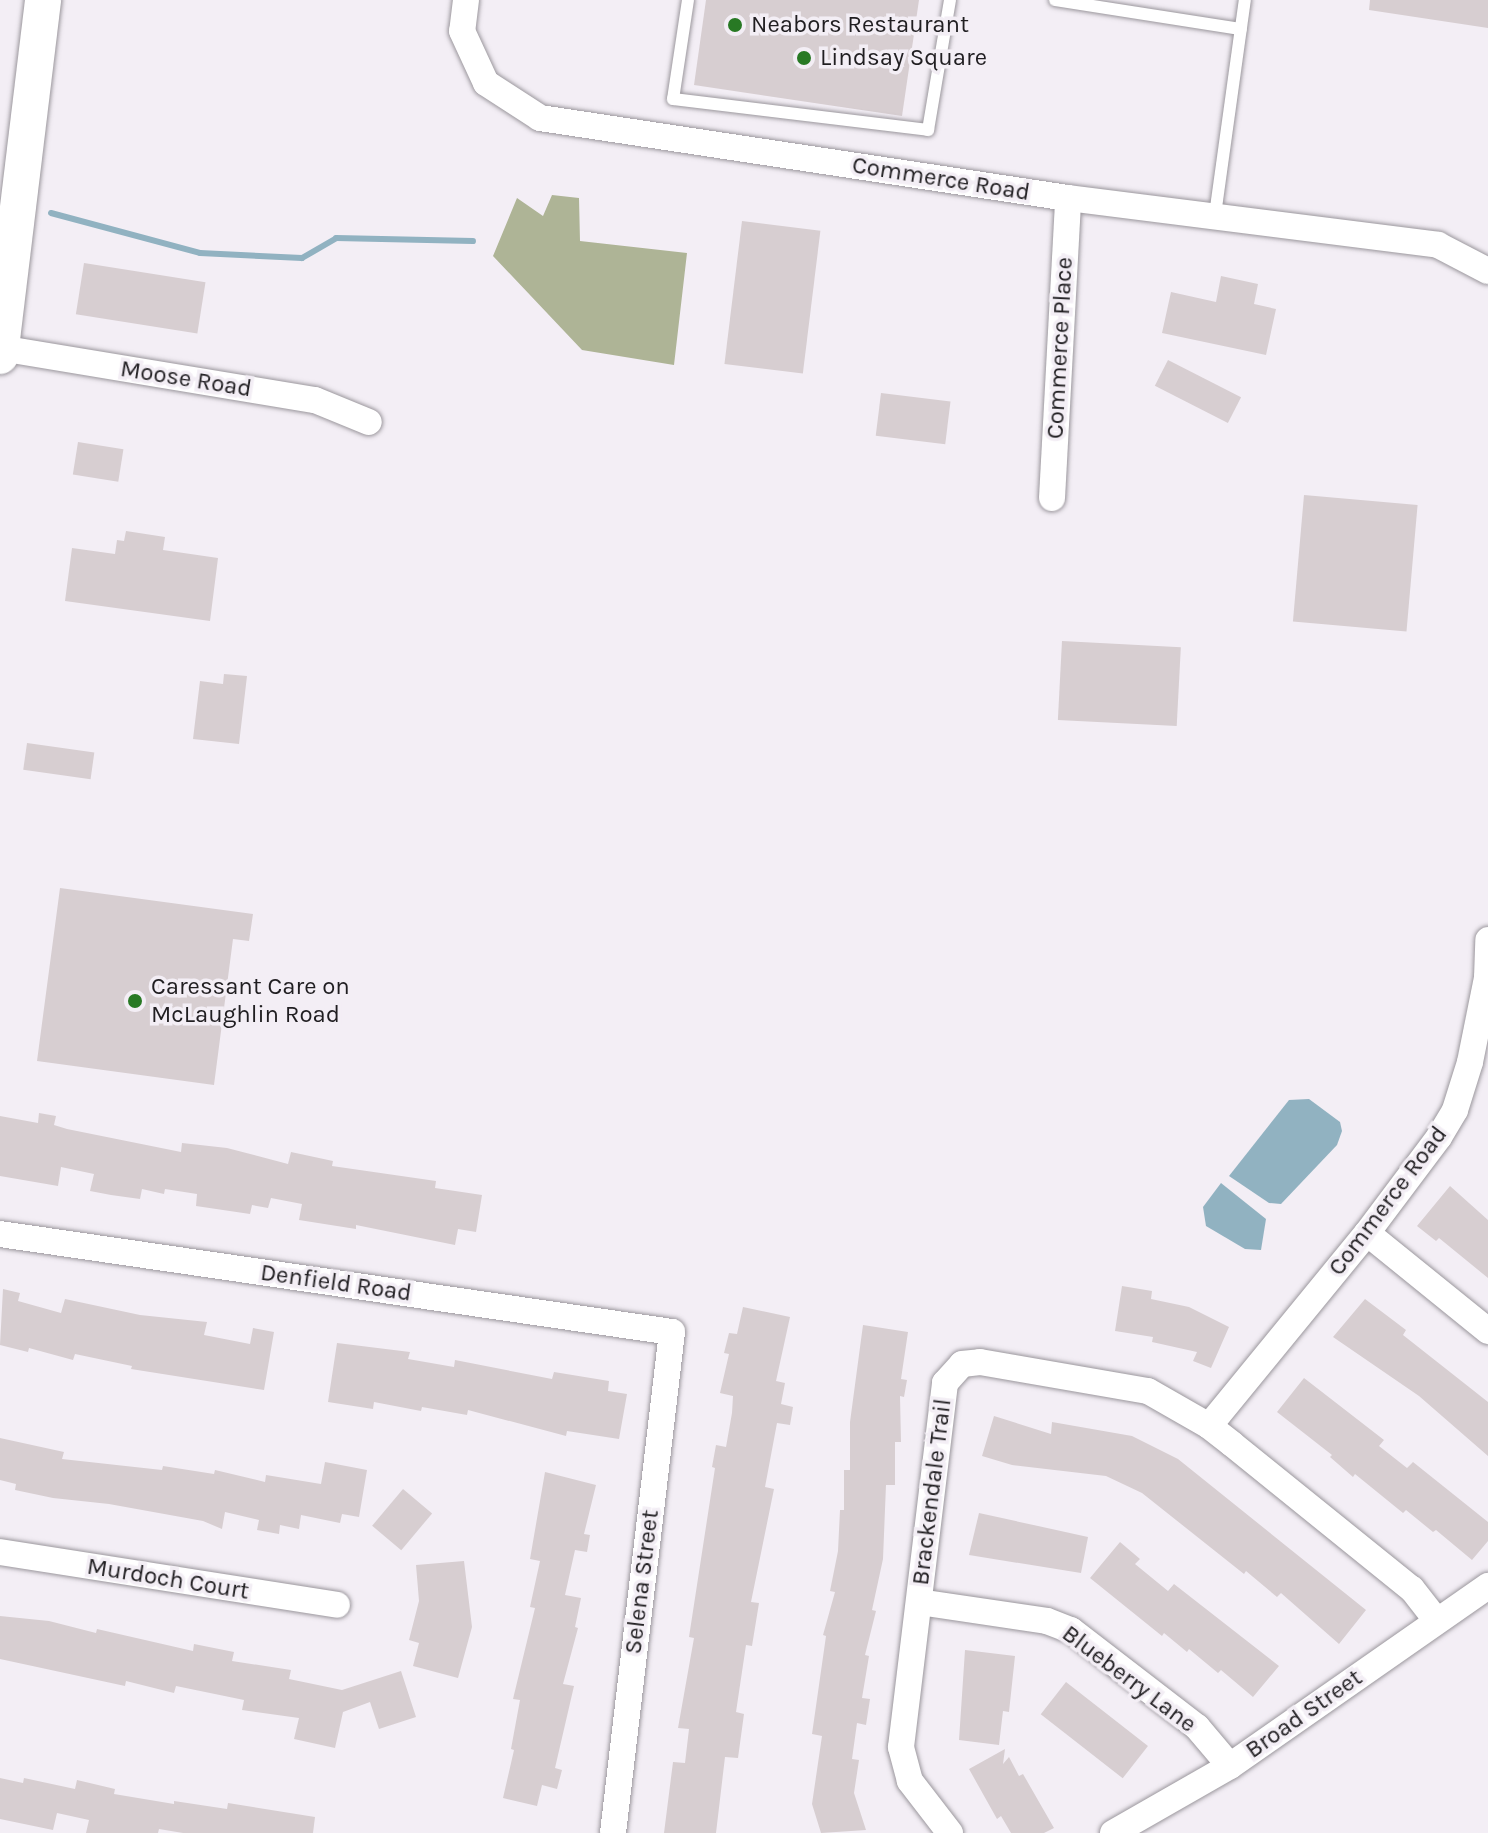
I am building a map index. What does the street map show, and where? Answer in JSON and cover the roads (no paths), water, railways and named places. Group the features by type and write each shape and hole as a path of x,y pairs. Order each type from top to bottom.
{"street":[{"path":"0,356 43,0"},
{"name":"Commerce Road","path":"466,0 462,31 486,83 540,118 1068,198 1438,245 1488,271"},
{"name":"Commerce Place","path":"1052,498 1068,198"},
{"name":"Moose Road","path":"0,348 315,400 369,422"},
{"name":"Commerce Road","path":"1209,1426 1367,1233 1421,1163 1455,1110 1470,1062 1487,978 1488,940"},
{"path":"1367,1233 1488,1331"},
{"name":"Denfield Road","path":"0,1234 672,1332"},
{"name":"Selena Street","path":"613,1833 672,1332"},
{"name":"Brackendale Trail","path":"950,1833 910,1781 901,1747 945,1383 962,1364 980,1362 1148,1391 1209,1426 1412,1589 1436,1620"},
{"name":"Murdoch Court","path":"0,1552 337,1605"},
{"name":"Broad Street","path":"1113,1833 1230,1766 1488,1586"},
{"name":"Blueberry Lane","path":"919,1602 1047,1621 1071,1630 1197,1727 1230,1766"}],"lane":[{"path":"688,0 673,99 928,130 950,0"},
{"path":"1055,0 1241,29"},
{"path":"1215,215 1245,0"}],"water":[{"path":"1309,1099 1340,1122 1342,1131 1337,1145 1281,1204 1269,1203 1229,1176 1289,1100"},
{"path":"1221,1183 1266,1219 1261,1250 1245,1249 1206,1226 1203,1207"}],"waterway":[{"path":"51,213 200,253 302,258 336,238 473,241"}],"place":[{"name":"Neabors Restaurant","path":"735,25"},
{"name":"Lindsay Square","path":"804,58"},
{"name":"Caressant Care on McLaughlin Road","path":"135,1001"}]}
